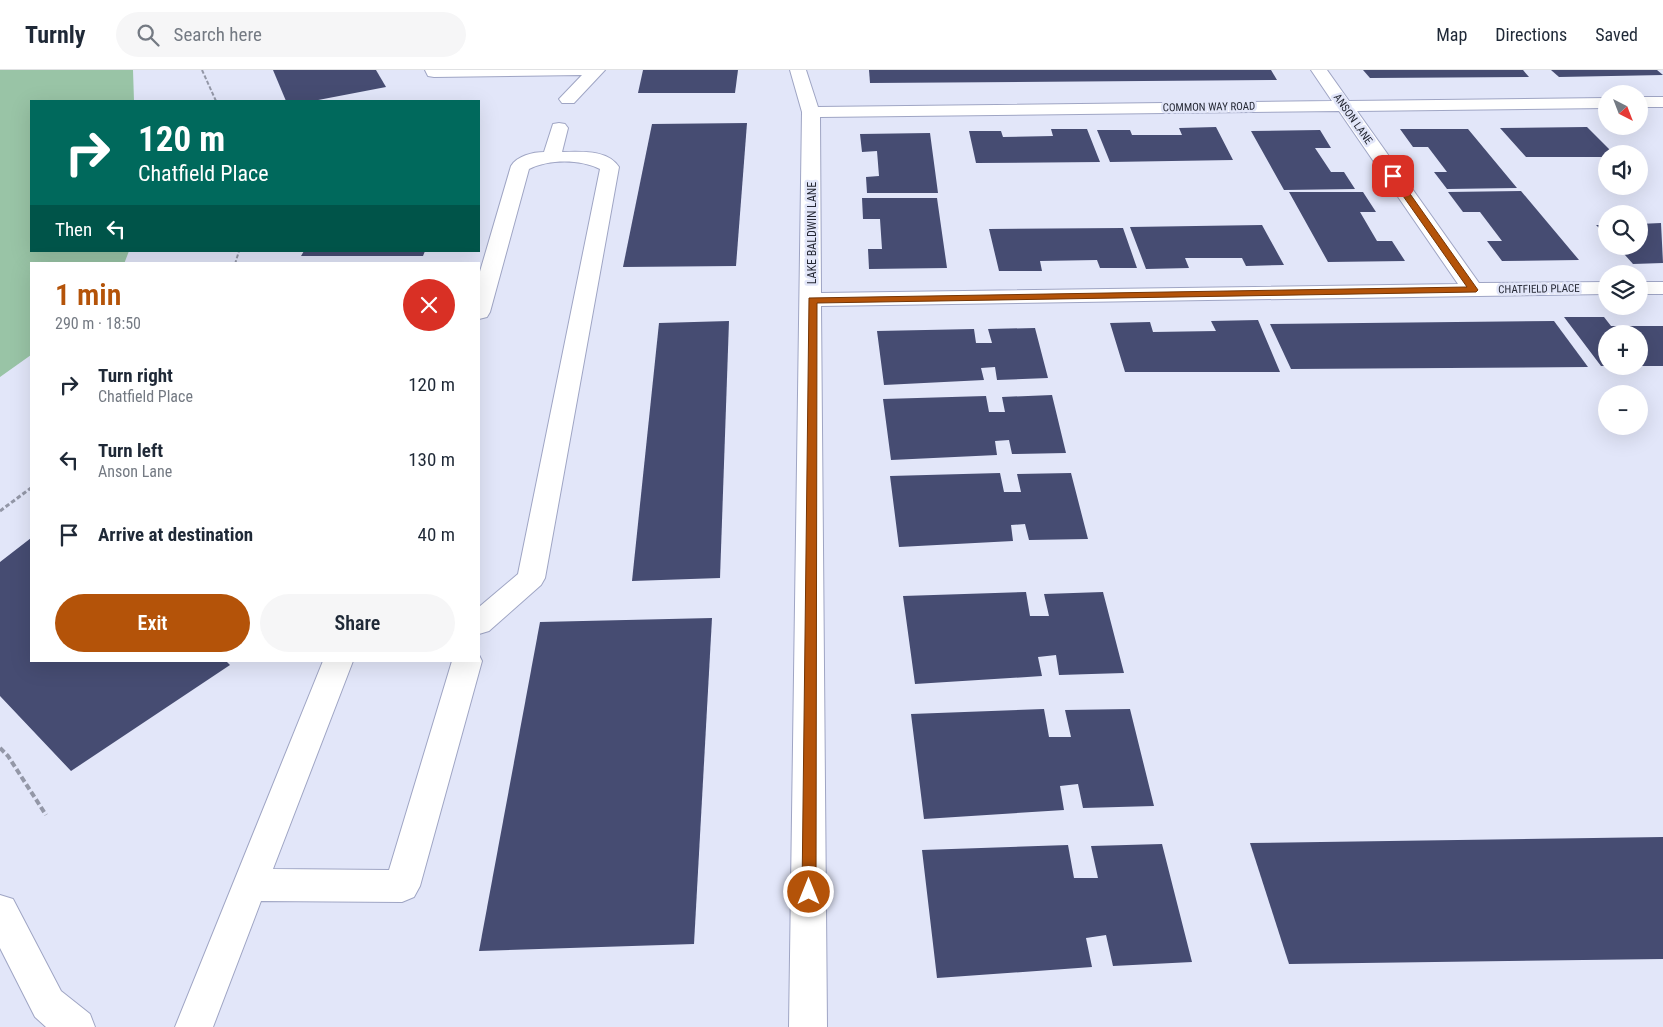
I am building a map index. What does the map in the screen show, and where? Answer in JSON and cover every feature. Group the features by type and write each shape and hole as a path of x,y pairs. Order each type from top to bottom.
{"street":[{"path":"433,70 434,72 597,70"},
{"path":"568,99 597,70"},
{"name":"LAKE BALDWIN LANE","path":"798,70 811,112 812,300 808,1027"},
{"name":"ANSON LANE","path":"1319,70 1473,290"},
{"path":"1648,102 1663,102"},
{"name":"COMMON WAY ROAD","path":"811,112 1598,103"},
{"path":"552,157 559,128"},
{"path":"480,308 520,166 536,158 590,157 610,168 531,578 480,622"},
{"name":"CHATFIELD PLACE","path":"812,300 1598,288"},
{"path":"1648,288 1663,288"},
{"path":"194,1027 338,662"},
{"path":"250,886 402,886 467,662"},
{"path":"0,911 48,1004 76,1027"}],"path":[{"path":"202,70 216,100"},
{"path":"0,511 30,489"},
{"path":"0,748 8,756 46,814"}],"shaded area":[{"path":"0,70 133,70 134,100 30,100 30,252 129,252 125,262 30,262 30,356 0,377"}],"building":[{"path":"273,70 376,70 386,87 318,100 286,100"},
{"path":"643,70 738,70 735,93 638,93"},
{"path":"869,70 1271,70 1277,80 870,83"},
{"path":"1363,70 1523,70 1529,77 1370,78"},
{"path":"1551,70 1657,70 1663,75 1559,77"},
{"path":"747,123 736,266 623,267 652,124"},
{"path":"1216,127 1233,160 1110,162 1097,130 1130,130 1132,135 1182,135 1179,128"},
{"path":"1587,127 1605,145 1598,145 1598,157 1526,157 1500,128"},
{"path":"1051,129 1087,129 1100,162 976,163 969,131 1001,131 1003,137 1053,136"},
{"path":"1400,129 1468,129 1517,188 1447,189 1434,172 1447,172 1428,147 1413,147"},
{"path":"1320,130 1331,148 1315,148 1331,172 1344,172 1355,189 1284,190 1251,131"},
{"path":"930,133 938,193 867,193 866,177 879,176 877,151 862,152 860,134"},
{"path":"1521,191 1579,260 1502,261 1487,241 1502,241 1480,212 1463,212 1448,192"},
{"path":"1289,192 1363,192 1376,212 1360,212 1377,241 1392,241 1405,261 1328,262"},
{"path":"862,198 937,198 947,268 869,269 868,249 882,249 880,219 863,219"},
{"path":"1661,223 1663,263 1633,264 1625,255 1648,255 1648,224"},
{"path":"1262,225 1284,265 1246,266 1242,258 1185,258 1189,268 1146,269 1130,227"},
{"path":"1123,228 1137,268 1100,268 1097,260 1040,261 1042,271 999,271 989,229"},
{"path":"303,252 425,252 423,256 301,256"},
{"path":"1564,317 1604,317 1610,325 1598,325 1598,362"},
{"path":"1258,320 1280,372 1125,372 1110,323 1150,322 1153,332 1216,331 1211,321"},
{"path":"729,321 720,578 632,581 659,323"},
{"path":"1554,321 1588,367 1291,369 1270,324"},
{"path":"1648,326 1663,326 1663,366 1648,366"},
{"path":"1035,328 1048,378 997,380 995,367 981,368 984,380 884,385 877,331 974,329 976,343 992,343 988,329"},
{"path":"1052,395 1066,453 1012,454 1009,440 995,441 997,455 891,460 883,399 986,396 989,412 1005,412 1002,397"},
{"path":"1000,473 1004,492 1021,492 1017,474 1071,473 1088,539 1029,540 1025,524 1011,525 1013,541 899,547 890,476"},
{"path":"30,539 30,662 227,662 230,665 71,771 0,696 0,562"},
{"path":"1026,592 1030,616 1049,616 1044,594 1103,592 1124,673 1059,675 1056,655 1038,657 1042,676 915,684 903,596"},
{"path":"712,618 694,944 479,951 540,622"},
{"path":"1044,709 1049,737 1071,737 1065,710 1130,709 1154,806 1083,808 1078,784 1060,786 1064,810 924,819 911,714"},
{"path":"1663,837 1663,959 1289,964 1250,843"},
{"path":"1162,844 1192,962 1113,966 1106,935 1086,938 1092,967 937,978 922,850 1068,845 1074,878 1098,878 1091,846"}],"route":[{"path":"809,892 812,300 1473,290 1393,176"}]}
